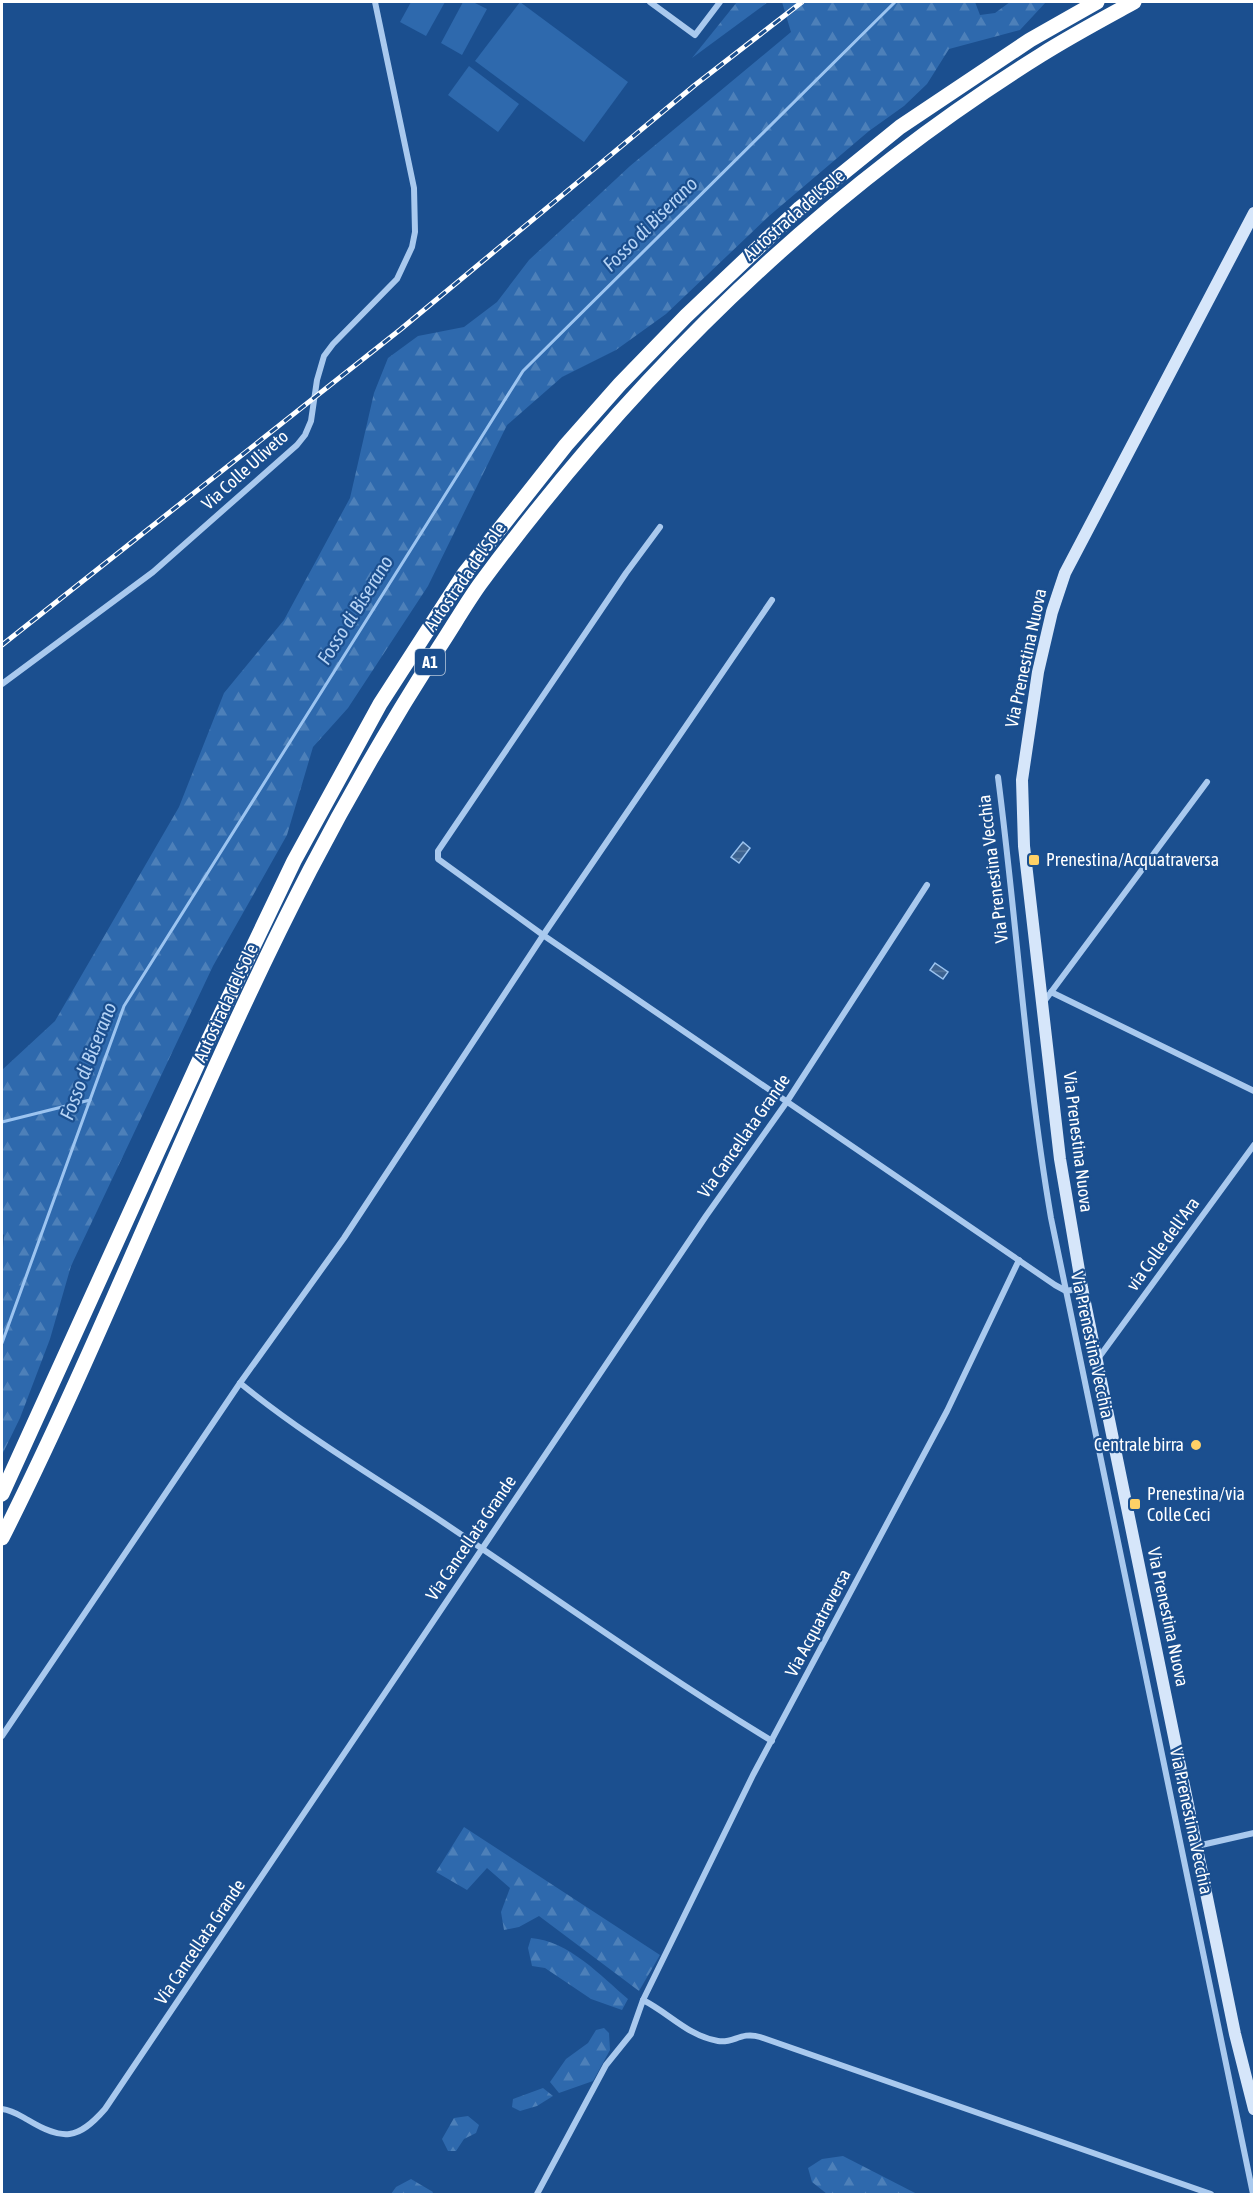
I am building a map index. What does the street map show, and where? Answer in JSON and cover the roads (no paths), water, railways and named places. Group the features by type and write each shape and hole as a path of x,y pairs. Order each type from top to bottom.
{"highway":[{"name":"Autostrada del Sole","path":"2,1494 208,1041 294,861 380,704 464,574 566,445 620,384 686,316 800,208 900,128 1030,40 1097,2"},
{"name":"Autostrada del Sole","path":"2,1538 40,1462 224,1052 309,872 395,717 478,587 566,474 622,408 699,327 810,224 912,143 1040,55 1134,2"}],"main road":[{"name":"Via Prenestina Nuova","path":"1254,213 1069,564 1052,612 1033,698 1022,780 1024,846 1042,1003 1062,1167 1082,1288 1235,2034 1254,2109"}],"street":[{"name":"Via Colle Uliveto","path":"2,684 153,572 297,445 305,435 311,421 316,380 324,356 397,279 412,247 416,200 375,2"},
{"path":"650,2 695,35 720,2"},
{"path":"660,527 626,573 437,854 440,862 786,1103 1018,1260 1066,1291 1082,1288"},
{"path":"2,1736 240,1383 344,1238 543,935 772,600"},
{"name":"Via Prenestina Vecchia","path":"998,777 1040,1142 1066,1291 1253,2194"},
{"path":"1042,1003 1207,782"},
{"name":"Via Cancellata Grande","path":"2,2109 12,2111 46,2131 65,2135 88,2127 105,2109 706,1216 786,1103 927,885"},
{"path":"1051,992 1254,1090"},
{"name":"via Colle dell'Ara","path":"1097,1361 1254,1145"},
{"name":"Via Acquatraversa","path":"537,2194 606,2065 631,2034 643,2000 695,1890 947,1411 1018,1260"},
{"path":"240,1383 315,1438 608,1632 670,1678 772,1741"},
{"path":"1196,1846 1254,1833"},
{"path":"643,2000 658,2008 675,2022 714,2040 726,2041 746,2034 755,2035 1211,2194"}],"waterway":[{"name":"Fosso di Biserano","path":"2,1343 124,1006 523,371 895,2"},
{"path":"2,1122 90,1100"}],"railway":[{"path":"2,645 401,329 695,85 802,2"}],"place":[{"name":"Prenestina/Acquatraversa","path":"1034,860"},
{"name":"Centrale birra","path":"1196,1445"},
{"name":"Prenestina/via Colle Ceci","path":"1135,1504"}]}
